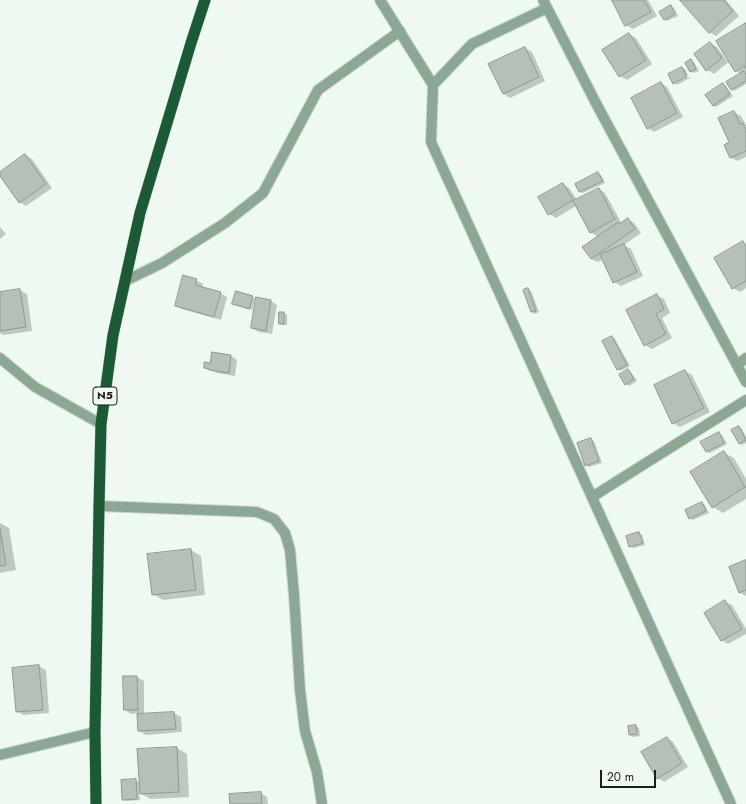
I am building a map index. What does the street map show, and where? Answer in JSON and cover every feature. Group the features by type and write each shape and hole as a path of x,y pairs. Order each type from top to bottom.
{"highway":[{"name":"N5","path":"96,804 95,732 101,424 113,335 140,213 205,0"}],"street":[{"path":"380,0 433,85 431,142 731,804"},
{"path":"433,85 472,44 545,4 598,107 746,382"},
{"path":"125,281 162,263 225,223 263,193 318,90 400,31"},
{"path":"0,358 35,387 101,424"},
{"path":"737,365 746,358"},
{"path":"592,497 746,400"},
{"path":"99,506 258,512 274,519 285,533 290,550 300,690 305,731 317,772 322,804"},
{"path":"0,755 95,732"}],"building":[{"path":"612,0 644,0 651,12 625,26"},
{"path":"680,0 724,0 733,11 709,33"},
{"path":"671,5 675,14 664,20 659,12"},
{"path":"746,23 746,69 744,66 735,72 716,41"},
{"path":"629,33 646,60 619,77 602,50"},
{"path":"710,42 722,58 706,71 694,54"},
{"path":"525,47 539,77 503,94 488,64"},
{"path":"691,59 696,69 690,72 685,63"},
{"path":"682,67 687,77 673,84 668,74"},
{"path":"744,71 746,81 731,90 726,82"},
{"path":"661,82 677,113 647,129 631,98"},
{"path":"723,83 730,94 713,106 705,95"},
{"path":"734,111 740,124 743,123 746,129 746,151 730,158 724,145 729,142 718,118"},
{"path":"25,154 46,184 19,203 0,176 0,172"},
{"path":"598,172 603,181 579,192 575,184"},
{"path":"563,183 573,200 548,215 538,197"},
{"path":"599,188 615,219 590,233 573,201"},
{"path":"628,218 635,229 591,259 582,247 618,222 619,224"},
{"path":"743,241 746,247 746,281 732,289 714,258"},
{"path":"624,244 637,272 613,283 600,255"},
{"path":"183,275 197,279 195,285 221,292 214,317 175,306"},
{"path":"528,288 536,311 531,312 523,290"},
{"path":"20,289 26,327 0,331 0,292"},
{"path":"236,291 253,296 249,309 232,304"},
{"path":"657,294 664,309 656,314 666,334 644,346 626,310"},
{"path":"256,297 271,300 266,331 251,328"},
{"path":"279,312 284,312 284,324 279,324"},
{"path":"612,336 627,365 617,370 602,341"},
{"path":"212,352 231,355 229,373 204,368 204,362 210,363"},
{"path":"628,369 634,379 625,385 619,375"},
{"path":"685,370 704,408 672,424 654,385"},
{"path":"739,426 746,440 739,444 731,430"},
{"path":"719,432 724,443 706,452 700,442"},
{"path":"591,438 599,461 585,466 577,443"},
{"path":"724,451 745,487 712,508 690,472"},
{"path":"702,502 706,511 689,519 685,510"},
{"path":"0,528 6,565 0,566"},
{"path":"639,532 643,543 629,547 626,536"},
{"path":"191,549 196,590 152,595 147,554"},
{"path":"746,560 746,590 739,593 729,567"},
{"path":"725,600 742,629 721,641 704,613"},
{"path":"39,665 43,710 16,712 12,668"},
{"path":"123,676 137,676 138,710 124,710"},
{"path":"174,712 176,729 138,731 137,714"},
{"path":"636,725 637,734 629,735 628,726"},
{"path":"667,737 682,763 657,779 641,752"},
{"path":"177,747 179,792 140,794 137,749"},
{"path":"136,779 137,799 122,800 121,780"},
{"path":"261,792 262,804 230,804 229,794"}]}
